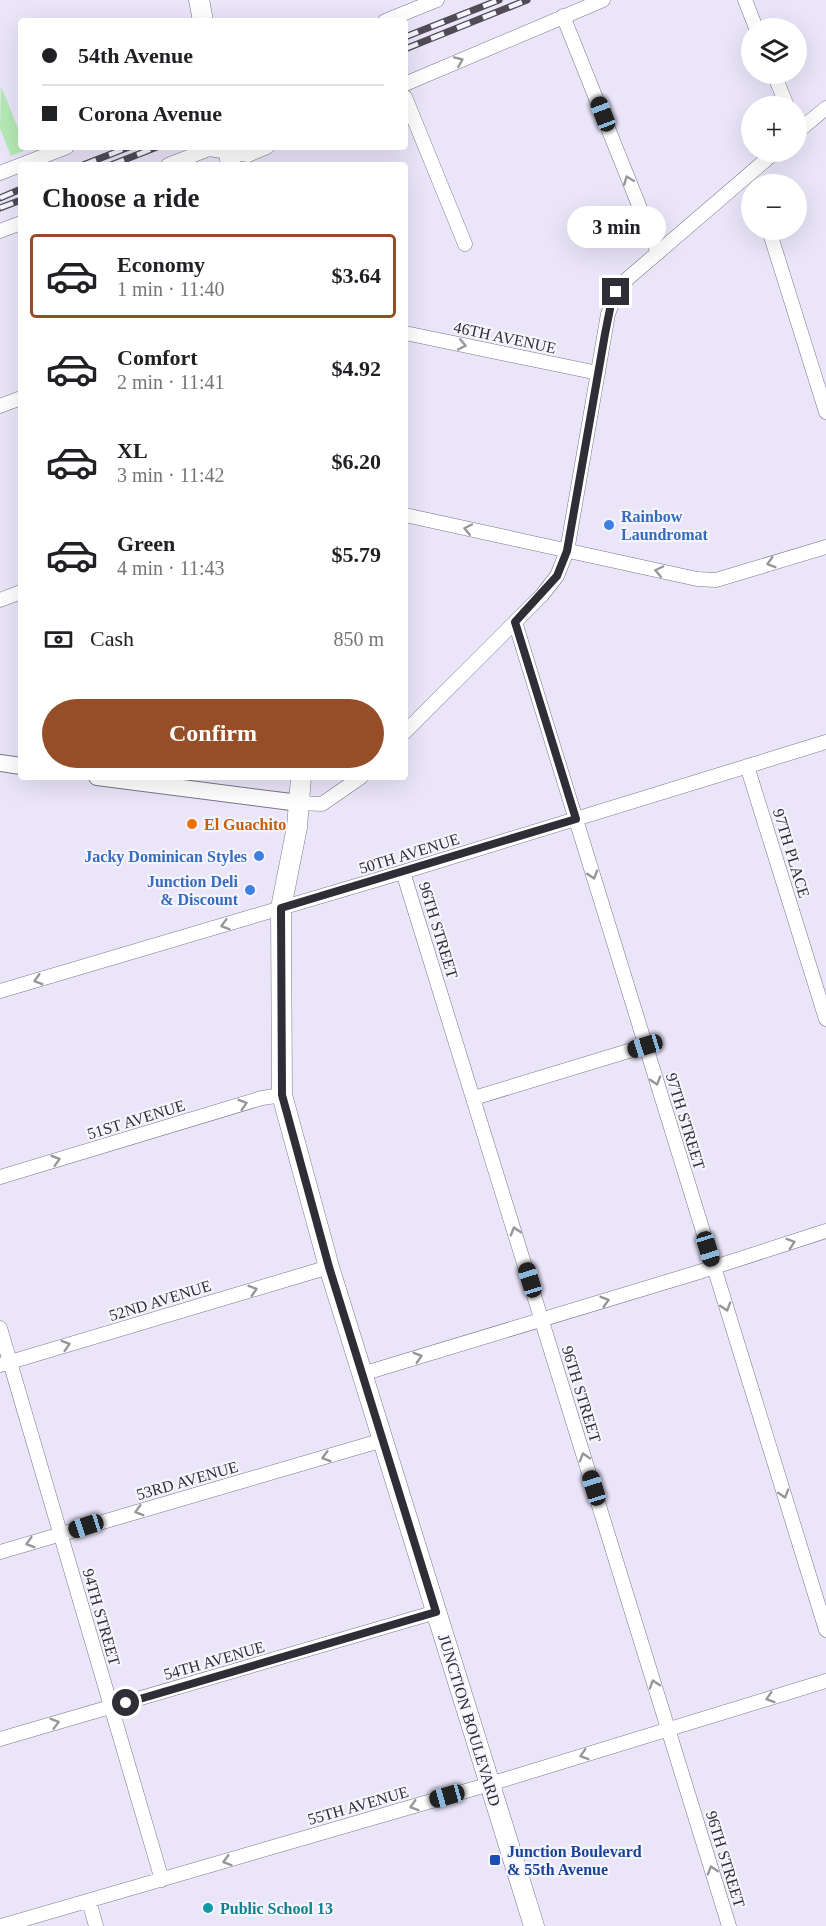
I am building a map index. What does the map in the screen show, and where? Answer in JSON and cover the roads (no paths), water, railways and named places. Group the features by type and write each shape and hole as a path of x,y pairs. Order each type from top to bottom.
{"main road":[{"path":"199,0 202,18"},
{"name":"JUNCTION BOULEVARD","path":"301,780 297,827 281,908 282,1095 329,1267 534,1926"}],"street":[{"path":"392,18 437,0"},
{"path":"408,83 603,0"},
{"path":"745,0 752,18"},
{"path":"563,16 658,254"},
{"path":"408,104 465,244"},
{"path":"807,124 826,108"},
{"path":"28,162 59,150"},
{"path":"176,162 206,150"},
{"path":"213,150 248,155 260,150"},
{"path":"756,174 767,162"},
{"path":"0,173 18,166"},
{"path":"408,729 515,622 557,576 567,551 609,314 616,292 626,280 741,188"},
{"path":"0,231 18,224"},
{"path":"772,240 826,412"},
{"name":"46TH AVENUE","path":"408,334 598,373"},
{"path":"0,406 18,399"},
{"path":"408,516 697,579 716,580 826,547"},
{"path":"0,600 18,593"},
{"name":"97TH STREET","path":"515,622 826,1630"},
{"name":"50TH AVENUE","path":"0,991 403,872 826,742"},
{"path":"0,763 18,766"},
{"name":"97TH PLACE","path":"747,766 826,1019"},
{"path":"120,780 322,804 357,780"},
{"name":"96TH STREET","path":"403,872 729,1926"},
{"path":"474,1098 645,1046"},
{"name":"51ST AVENUE","path":"0,1177 262,1098 282,1095"},
{"path":"362,1374 714,1268 826,1231"},
{"name":"52ND AVENUE","path":"5,1363 329,1267"},
{"name":"94TH STREET","path":"0,1328 5,1363 61,1534 162,1880"},
{"name":"53RD AVENUE","path":"0,1552 383,1440"},
{"name":"54TH AVENUE","path":"0,1739 436,1612"},
{"name":"55TH AVENUE","path":"1,1926 490,1784 826,1681"},
{"path":"89,1901 96,1926"}],"railway":[{"path":"408,36 499,0"},
{"path":"408,48 527,0"},
{"path":"91,162 121,150"},
{"path":"119,162 149,150"},
{"path":"0,198 18,190"},
{"path":"0,208 18,201"}],"place":[{"name":"Rainbow Laundromat","path":"609,525"},
{"name":"El Guachito","path":"192,824"},
{"name":"Jacky Dominican Styles","path":"259,856"},
{"name":"Junction Deli & Discount","path":"250,890"},
{"name":"Junction Boulevard & 55th Avenue","path":"495,1860"},
{"name":"Public School 13","path":"208,1908"}]}
